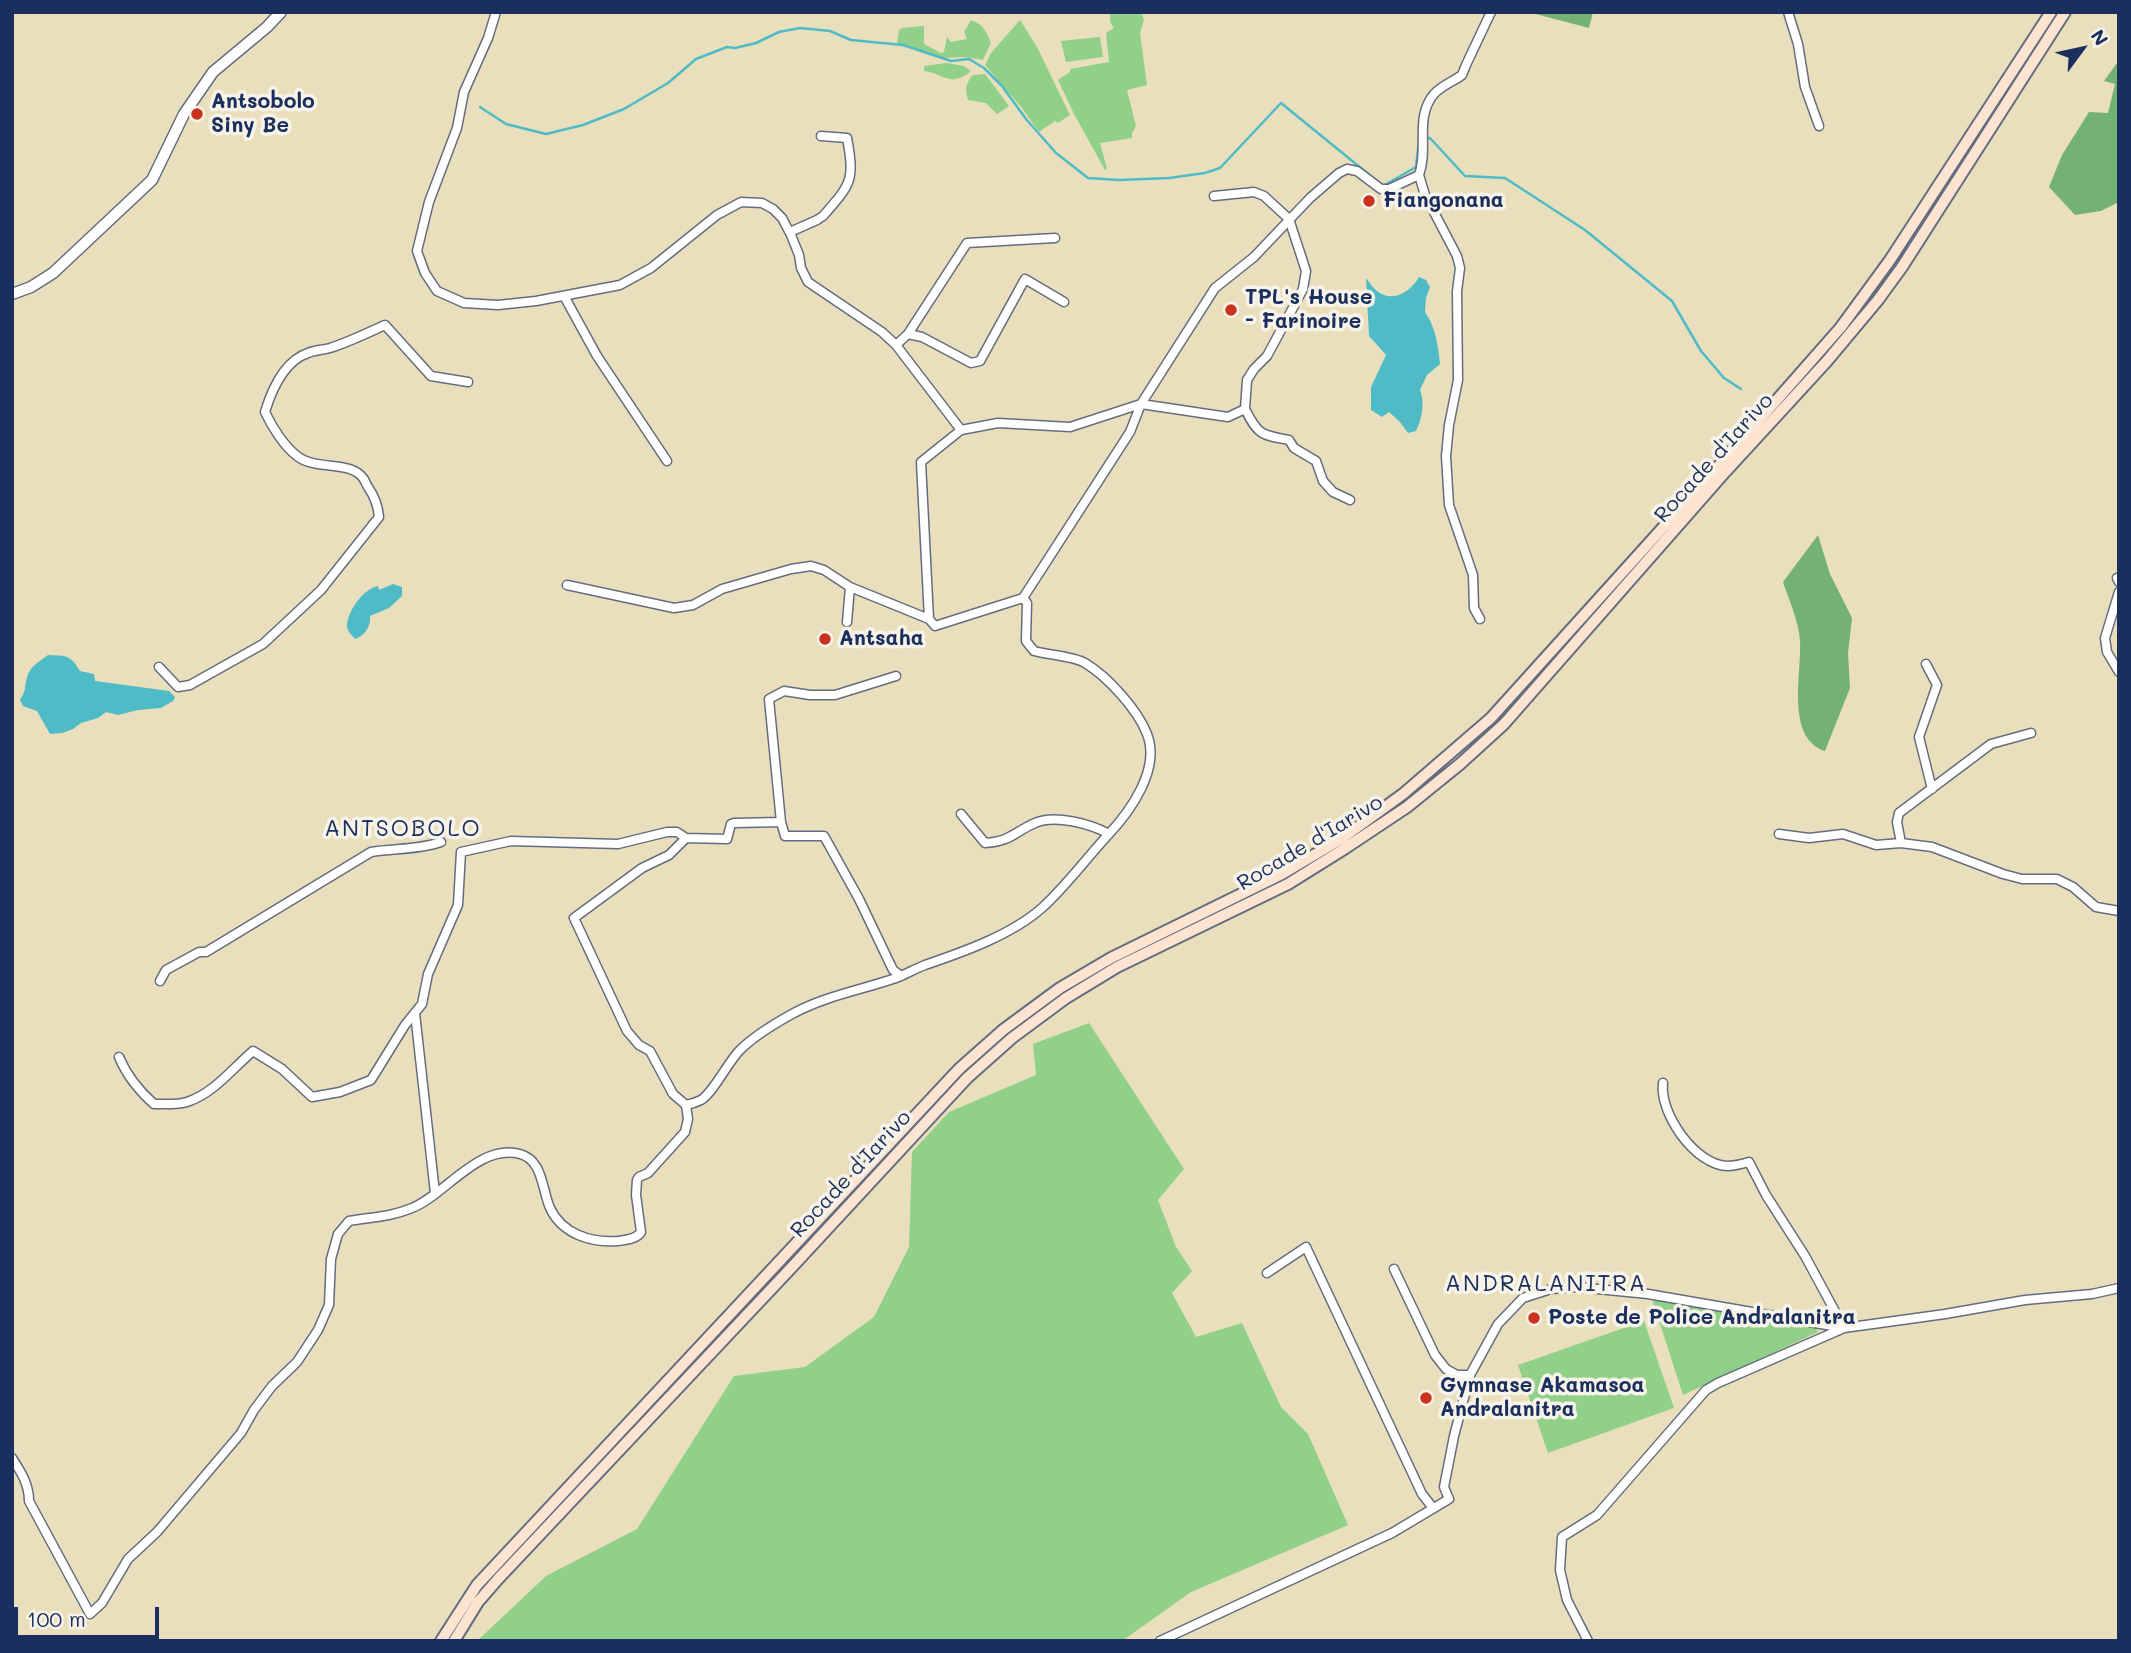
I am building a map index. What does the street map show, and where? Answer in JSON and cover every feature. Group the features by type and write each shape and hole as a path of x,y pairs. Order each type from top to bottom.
{"main road":[{"name":"Rocade d'Iarivo","path":"442,1641 477,1586 959,1069 1003,1030 1059,988 1111,958 1282,874 1341,839 1403,794 1491,718 1841,327 1890,260 2051,12"},
{"name":"Rocade d'Iarivo","path":"454,1641 478,1602 498,1579 967,1078 1003,1046 1066,998 1118,967 1288,884 1345,849 1407,807 1504,724 1726,471 1827,361 1878,300 2065,12"}],"street":[{"path":"12,294 31,287 53,273 152,180 184,114 213,72 281,12"},
{"path":"496,12 488,38 464,92 457,128 429,202 416,251 437,291 464,303 498,306 621,285 636,278 717,215 741,202 762,203 782,218 808,282 882,332 961,430"},
{"path":"1480,619 1474,608 1473,575 1449,505 1446,456 1458,380 1457,291 1460,268 1457,256 1424,195 1419,175 1424,162 1423,117 1435,93 1462,75 1491,12"},
{"path":"1788,12 1798,44 1805,87 1819,126"},
{"path":"789,232 823,216 850,180 852,165 847,138 821,136"},
{"path":"567,585 674,608 693,605 722,589 811,566 824,570 850,587 929,619 935,626 1023,598 1130,432 1141,404 1215,288 1254,257 1329,181 1347,169 1357,171 1381,189 1389,189 1419,175"},
{"path":"1214,196 1254,192 1264,196 1289,219 1306,271 1303,289 1267,356 1247,380 1245,409 1255,429 1272,437 1289,440 1294,448 1316,461 1323,481 1333,492 1350,500"},
{"path":"895,345 908,334 967,243 1055,238"},
{"path":"908,334 922,337 971,363 980,361 1025,279 1064,302"},
{"path":"564,296 597,356 667,461"},
{"path":"159,667 178,687 190,685 263,643 321,590 379,517 378,506 362,476 348,468 309,463 296,456 271,424 265,412 282,372 307,353 360,337 385,325 431,376 468,382"},
{"path":"929,619 920,462 961,430 998,423 1070,427 1141,404 1228,416 1245,409"},
{"path":"847,622 850,587"},
{"path":"2119,592 2105,638 2107,652 2119,672"},
{"path":"686,1105 703,1099 738,1052 753,1038 792,1014 845,992 901,976 1014,927 1042,908 1120,823 1145,778 1151,743 1136,713 1101,675 1083,662 1034,651 1026,641 1027,603 1023,598"},
{"path":"1926,664 1937,685 1919,737 1932,789"},
{"path":"896,676 835,695 784,691 769,698 781,822 785,836 824,836 859,899 893,970 901,976"},
{"path":"1901,843 1897,822 1899,813 1991,744 2031,733"},
{"path":"961,814 985,843 1008,839 1037,822 1046,820 1084,822 1109,834"},
{"path":"119,1057 125,1072 140,1092 154,1104 186,1103 215,1088 253,1051 282,1069 312,1097 340,1092 371,1080 405,1025 422,1004 428,974 458,905 461,852 511,841 618,844 667,832 677,832 686,838 727,839 731,824 734,823 781,822"},
{"path":"1779,834 1809,838 1843,834 1876,845 1901,843 1931,847 2022,879 2057,879 2073,887 2096,907 2119,911"},
{"path":"12,1458 25,1479 29,1501 90,1614 102,1603 128,1559 157,1532 241,1433 247,1419 263,1397 298,1362 318,1330 329,1305 331,1259 342,1227 349,1221 382,1218 414,1208 484,1159 507,1154 523,1155 538,1169 549,1207 565,1227 587,1240 594,1241 636,1237 641,1232 636,1195 637,1180 648,1173 685,1132 688,1119 686,1105 669,1088 650,1051 639,1045 627,1031 574,918 642,868 669,855 686,838"},
{"path":"160,981 166,970 199,952 206,952 371,852 427,847 442,842"},
{"path":"415,1013 435,1193"},
{"path":"1663,1083 1665,1105 1693,1150 1706,1159 1727,1166 1749,1162 1844,1328"},
{"path":"1266,1273 1306,1247 1422,1494 1433,1508"},
{"path":"1394,1269 1435,1355 1446,1369 1457,1375 1470,1375"},
{"path":"1160,1641 1392,1533 1449,1499 1444,1487 1470,1375 1499,1324 1523,1298 1551,1289 1577,1287 1648,1294 1844,1328"},
{"path":"1588,1641 1567,1600 1560,1570 1562,1537 1597,1515 1706,1390 1718,1382 1844,1328 2119,1288"}],"green space":[{"path":"1110,12 1141,12 1144,20 1140,33 1147,85 1127,90 1136,126 1132,138 1100,143 1107,169 1105,170 1058,80 1070,72 1070,69 1109,62 1106,33 1114,28 1110,22"},
{"path":"1528,12 1593,12 1589,28"},
{"path":"971,20 984,29 991,43 983,60 945,58 897,43 899,30 924,26 924,44 941,53 944,52 947,37 951,42 967,39 964,32"},
{"path":"1020,20 1037,47 1070,115 1039,132 985,65 991,53"},
{"path":"1100,37 1103,57 1066,62 1061,41"},
{"path":"2119,60 2119,202 2101,211 2075,215 2049,187 2062,155 2089,112 2108,113 2115,84 2104,81"},
{"path":"947,63 964,66 971,71 958,79 952,79 924,71 924,66"},
{"path":"985,74 1009,106 997,114 986,103 968,100 968,81 973,75"},
{"path":"1818,535 1830,574 1852,618 1848,653 1850,688 1825,751 1813,744 1804,733 1800,719 1799,634 1783,582"},
{"path":"1089,1023 1184,1169 1158,1200 1176,1247 1192,1271 1172,1293 1196,1337 1242,1323 1281,1407 1308,1434 1348,1525 1191,1592 1122,1641 477,1641 546,1576 637,1529 734,1376 805,1367 874,1317 909,1247 912,1152 949,1112 1036,1075 1033,1044"},
{"path":"1651,1296 1815,1324 1818,1332 1683,1395"},
{"path":"1644,1321 1674,1408 1548,1453 1518,1365"}],"water":[{"path":"1419,277 1426,280 1430,287 1425,312 1434,330 1440,364 1427,375 1420,390 1423,405 1420,421 1416,431 1408,433 1389,412 1382,417 1371,410 1371,387 1386,355 1369,336 1366,278 1383,295 1395,296 1406,291"},
{"path":"393,584 402,587 402,596 389,608 370,616 367,630 355,639 348,631 347,625 357,601 372,588 378,586 379,590"},
{"path":"48,655 70,659 80,671 94,674 95,681 169,691 175,697 161,708 118,715 106,712 73,729 50,734 37,711 23,706 20,700 30,670"}],"waterway":[{"path":"480,107 506,124 546,134 583,125 624,109 668,83 696,59 727,47 756,43 779,32 800,28 830,31 851,40 903,45 951,61 969,59 984,68 1002,86 1056,153 1088,178 1169,178 1220,168 1281,103 1383,186 1416,167 1419,141 1430,138 1465,176 1505,178 1585,230 1672,301 1701,351 1724,378 1741,389"}],"place":[{"name":"Antsobolo Siny Be","path":"197,114"},
{"name":"Fiangonana","path":"1369,201"},
{"name":"TPL's House - Farinoire","path":"1231,310"},
{"name":"Antsaha","path":"825,639"},
{"name":"Poste de Police Andralanitra","path":"1534,1318"},
{"name":"Gymnase Akamasoa Andralanitra","path":"1426,1398"}],"district":[{"name":"ANTSOBOLO","path":"403,829"},
{"name":"ANDRALANITRA","path":"1546,1284"}]}
